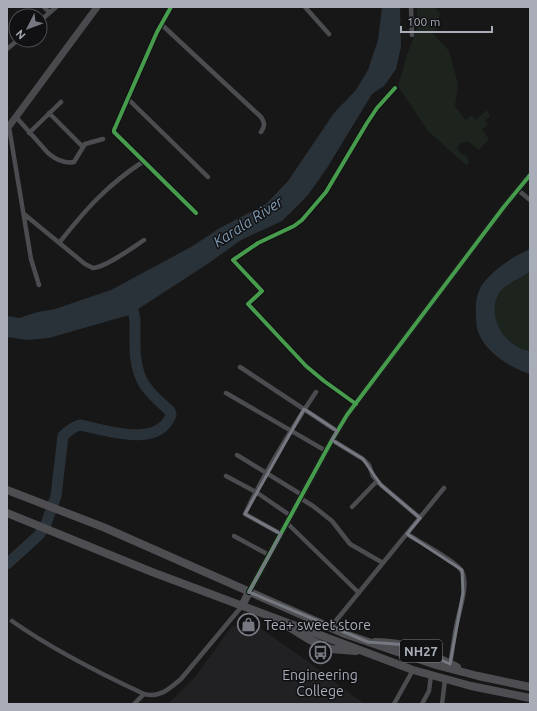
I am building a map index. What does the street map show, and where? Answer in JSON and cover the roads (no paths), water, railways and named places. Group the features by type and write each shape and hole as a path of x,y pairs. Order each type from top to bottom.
{"highway":[{"name":"NH27","path":"7,490 84,520 330,628 431,663 470,674 530,687"},
{"name":"NH27","path":"7,513 152,572 413,670 470,686 530,698"},
{"path":"242,606 249,592"},
{"name":"NH27","path":"368,642 390,642 408,645 470,674"}],"main road":[{"path":"8,128 95,8"}],"street":[{"path":"44,7 49,12 56,7"},
{"path":"171,7 161,24 127,98 114,131 196,214"},
{"path":"305,7 330,34"},
{"path":"411,7 412,36"},
{"path":"161,24 262,117 264,128 261,132"},
{"path":"356,404 306,366 248,304 262,291 233,260 258,243 302,220 326,192 367,123 377,108 395,88"},
{"path":"127,98 208,177"},
{"path":"29,133 61,102"},
{"path":"49,113 82,146"},
{"path":"16,117 48,153 53,157 64,161 74,162 82,146 87,142 103,139"},
{"path":"8,128 31,259 39,285"},
{"path":"59,243 99,196 115,181 144,161"},
{"path":"249,592 337,431 530,175"},
{"path":"518,190 530,200"},
{"path":"24,214 90,267 95,268 119,256 144,240"},
{"path":"240,367 337,431"},
{"path":"281,534 245,514 266,472 290,430 316,392"},
{"path":"226,393 326,451"},
{"path":"332,440 367,462 373,476 377,481 420,518"},
{"path":"237,454 266,472 314,506 332,521 350,544 384,563"},
{"path":"226,476 256,492 291,516"},
{"path":"352,507 377,481"},
{"path":"330,628 444,488"},
{"path":"287,523 359,593"},
{"path":"407,534 454,563 462,570 464,575 464,593 450,664"},
{"path":"234,536 270,555"},
{"path":"12,621 109,678 144,694 155,696 172,687 181,678 242,606"},
{"path":"394,704 413,670"},
{"path":"422,704 429,691 431,675"},
{"path":"442,704 445,680"},
{"path":"134,704 144,694"}],"water":[{"name":"Karala River","path":"382,7 400,7 401,47 396,69 384,86 372,94 327,168 308,195 282,221 241,240 209,263 129,315 49,338 26,340 7,337 7,316 19,318 38,312 55,309 111,290 191,247 220,228 266,204 288,181 334,113 356,90 368,70 378,40"},
{"path":"530,249 530,272 501,290 496,302 495,311 496,320 505,337 512,343 530,351 530,374 523,372 501,360 483,342 476,321 476,308 479,291 485,281 506,262"}],"waterway":[{"path":"7,564 39,535 46,524 56,496 63,436 65,434 80,425 130,435 155,432 164,425 171,415 170,411 156,399 140,377 136,362 135,320 130,299"}],"place":[{"name":"Tea+ sweet store","path":"249,625"},
{"name":"Engineering College","path":"320,653"}]}
